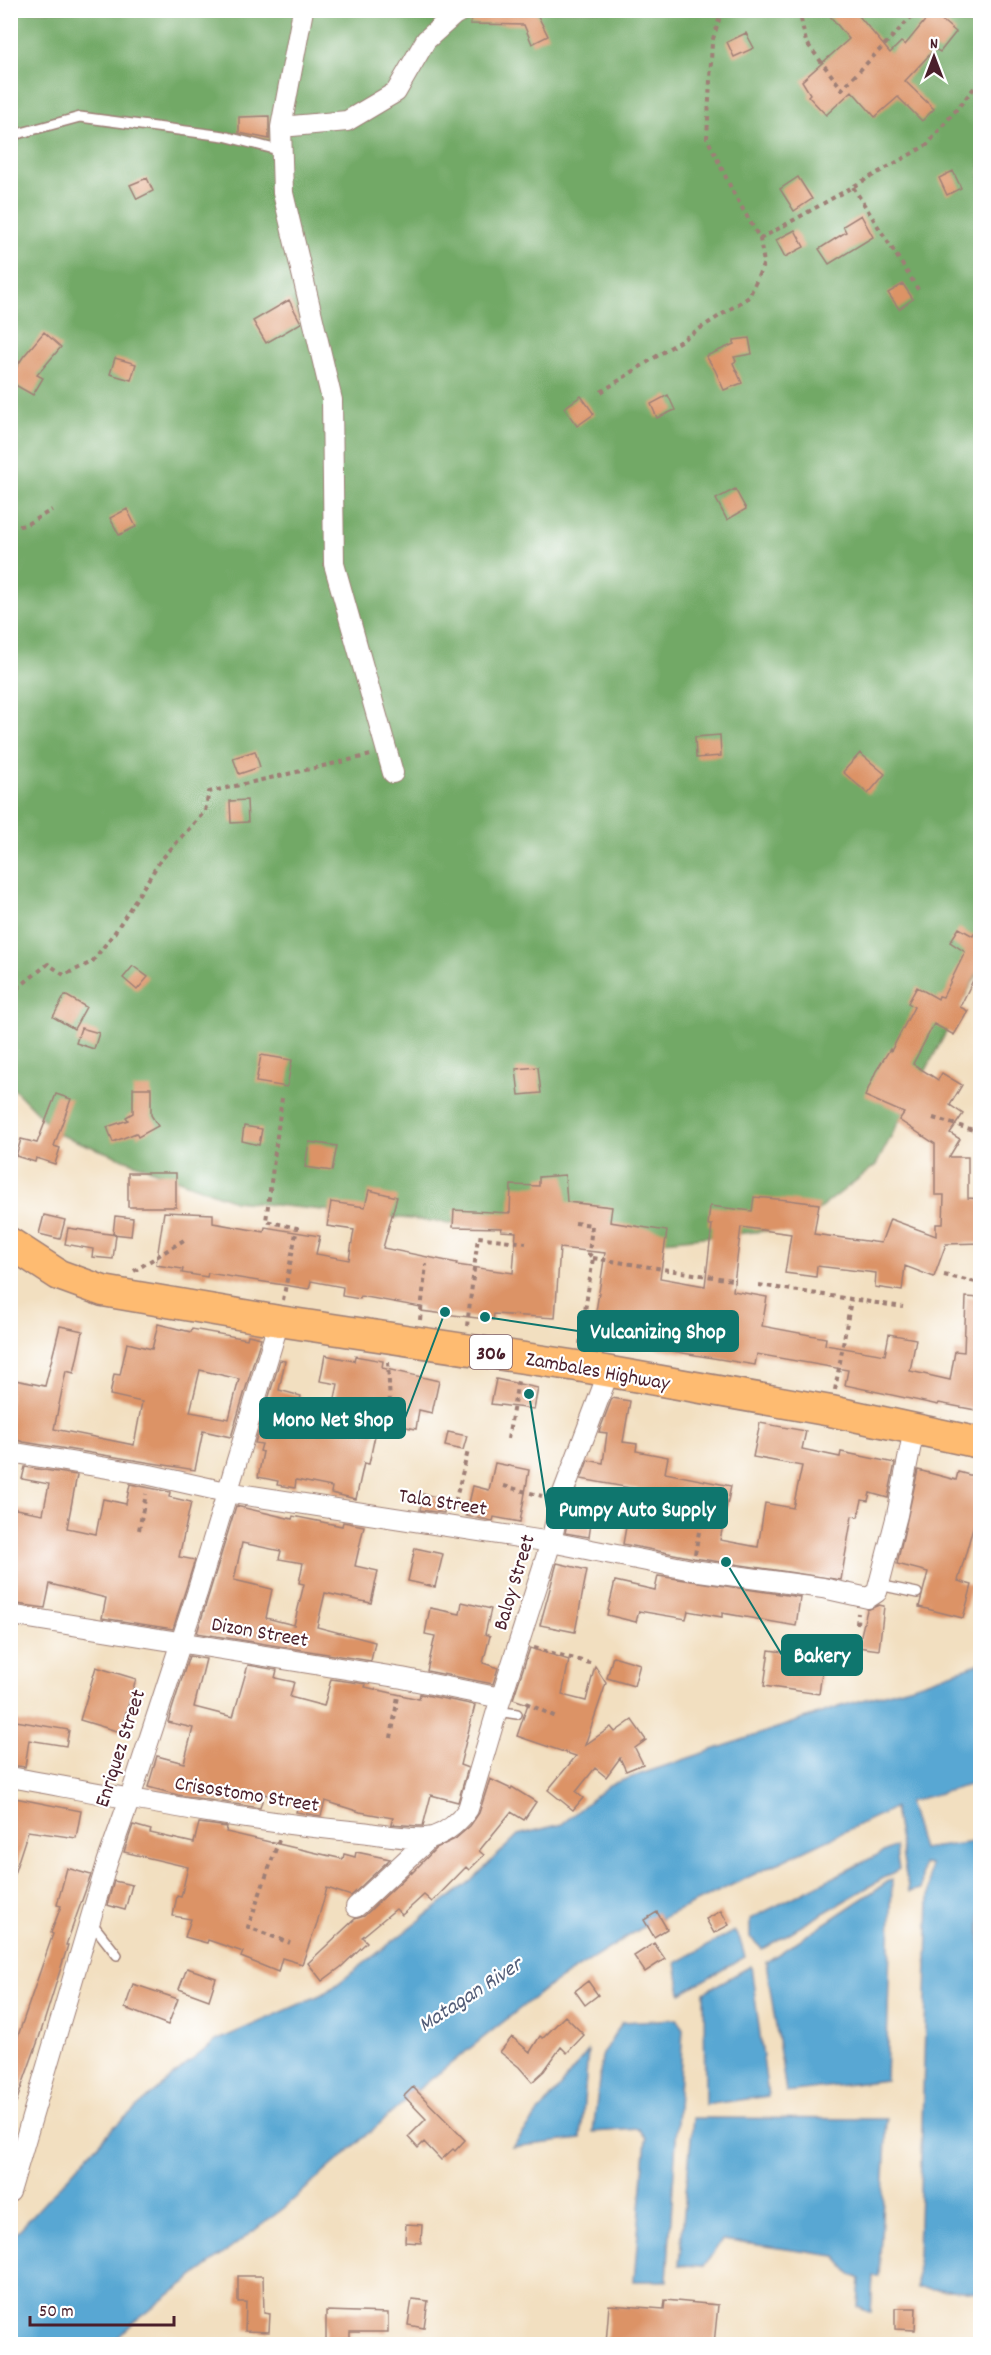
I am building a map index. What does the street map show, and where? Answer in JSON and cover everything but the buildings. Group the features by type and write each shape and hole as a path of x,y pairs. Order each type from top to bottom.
{"main road":[{"name":"Zambales Highway","path":"10,1243 59,1275 103,1291 279,1321 464,1347 609,1371 831,1411 981,1443"}],"street":[{"path":"303,10 282,127 283,193 332,400 334,564 393,773"},
{"path":"282,127 347,121 396,92 426,40 463,10"},
{"name":"Enriquez Street","path":"10,2192 119,1825 130,1798 179,1642 197,1593 279,1321"},
{"name":"Baloy Street","path":"431,1838 455,1824 468,1809 551,1542 560,1501 609,1371"},
{"path":"873,1592 897,1515 914,1429"},
{"name":"Tala Street","path":"10,1452 150,1475 226,1492 551,1542 692,1570 823,1588 873,1592"},
{"name":"Dizon Street","path":"10,1616 402,1678 499,1705"},
{"name":"Crisostomo Street","path":"10,1778 284,1825 431,1838"},
{"path":"356,1906 431,1838"}],"lane":[{"path":"10,136 80,117 224,136 282,152"},
{"path":"873,1592 917,1593"},
{"path":"499,1705 517,1714"},
{"path":"90,1920 117,1954"}],"path":[{"path":"601,392 749,297 764,263 760,239 733,192 707,138 712,42 722,10"},
{"path":"799,10 806,42 842,88 918,10"},
{"path":"760,239 927,145 981,81"},
{"path":"853,187 919,291"},
{"path":"10,528 25,525 52,510"},
{"path":"10,994 48,964 64,975 92,962 115,932 160,861 205,811 209,792 387,752"},
{"path":"279,1321 297,1228 266,1221 282,1098"},
{"path":"933,1118 981,1132"},
{"path":"575,1223 592,1225 589,1254 593,1258 732,1280"},
{"path":"464,1347 478,1237 526,1243"},
{"path":"134,1272 184,1240"},
{"path":"577,1366 593,1258"},
{"path":"418,1342 426,1264"},
{"path":"944,1275 981,1283"},
{"path":"759,1285 903,1307"},
{"path":"831,1411 851,1300"},
{"path":"387,1337 390,1405"},
{"path":"508,1439 522,1356"},
{"path":"444,1526 452,1511 468,1451"},
{"path":"139,1530 150,1475"},
{"path":"504,1486 560,1501"},
{"path":"692,1570 700,1526"},
{"path":"519,1644 590,1663"},
{"path":"391,1738 402,1678"},
{"path":"284,1825 248,1927 290,1943"}],"green space":[{"path":"931,10 980,29 980,970 876,1165 795,1228 643,1243 234,1201 58,1134 11,1086 10,11"}],"water":[{"name":"Matagan River","path":"980,1663 980,1782 908,1802 922,1849 980,1841 980,2292 917,2288 930,1865 923,1864 921,1889 909,1892 894,1808 643,1927 546,1988 420,2088 284,2208 135,2321 111,2344 11,2344 10,2240 114,2127 216,2041 327,1992 472,1880 518,1835 562,1824 609,1785 845,1705 913,1686"},
{"path":"895,1846 899,1869 762,1949 750,1937 750,1919"},
{"path":"892,1879 886,2080 786,2092 766,1962"},
{"path":"734,1931 740,1940 745,1957 681,1993 676,1963"},
{"path":"751,1966 768,2096 705,2105 704,1992"},
{"path":"677,2019 683,2029 667,2281 634,2281 646,2138 639,2129 593,2132 602,2056 622,2022"},
{"path":"588,2051 581,2139 512,2147"},
{"path":"693,2118 887,2119 879,2276 873,2276 871,2313 858,2307 860,2279 851,2274 835,2256 722,2240 704,2266 679,2265"}],"place":[{"name":"Mono Net Shop","path":"445,1312"},
{"name":"Vulcanizing Shop","path":"485,1317"},
{"name":"Pumpy Auto Supply","path":"529,1394"},
{"name":"Bakery","path":"726,1562"}]}
